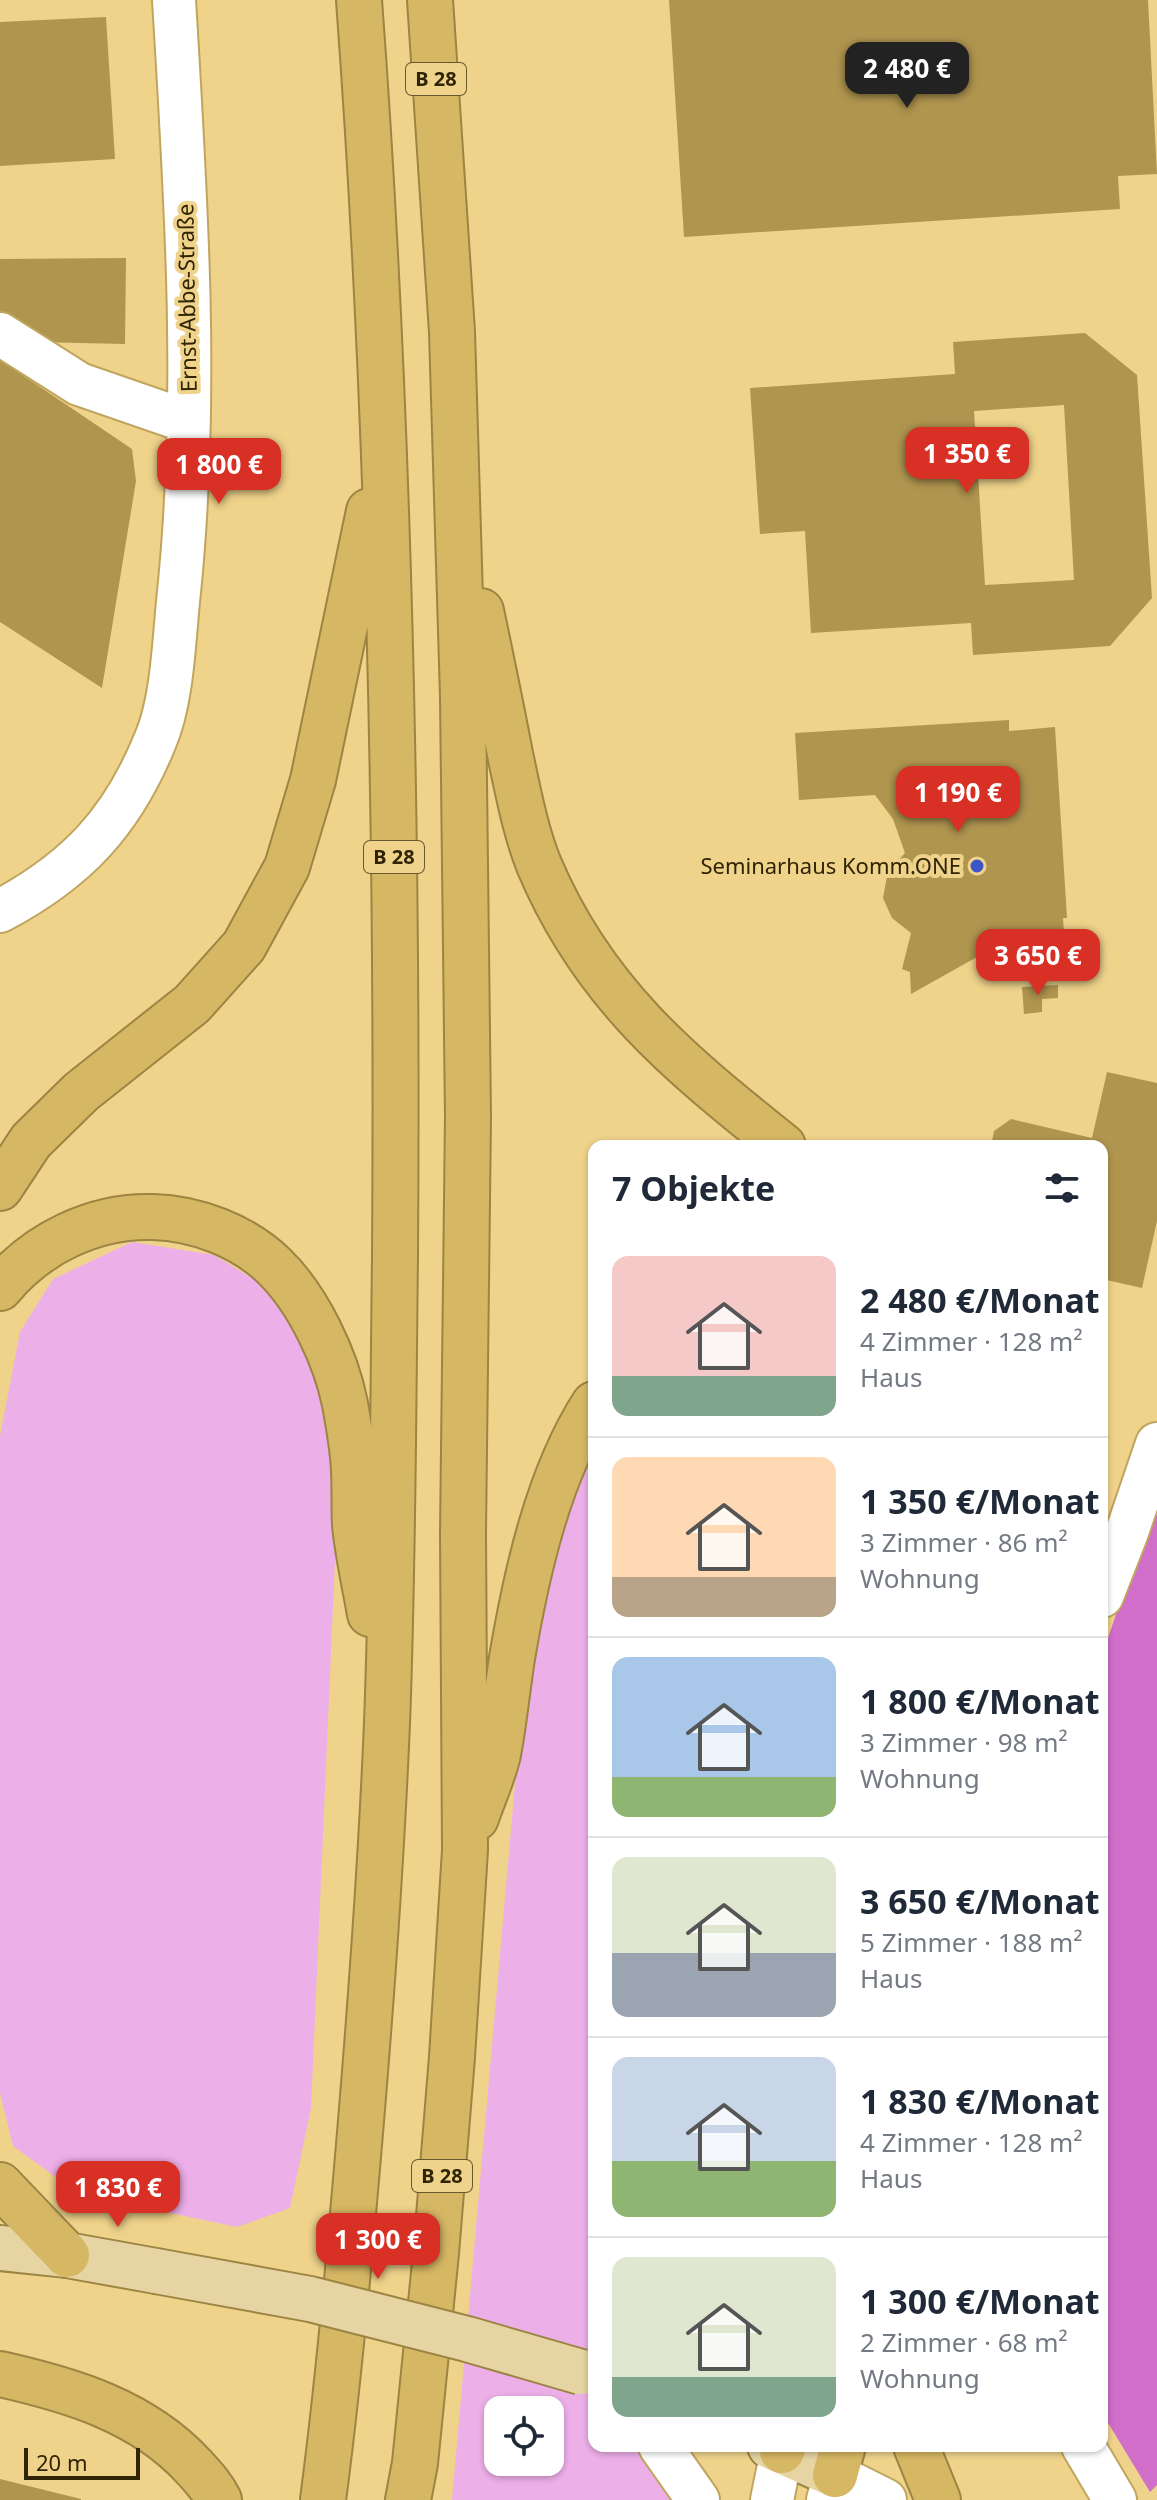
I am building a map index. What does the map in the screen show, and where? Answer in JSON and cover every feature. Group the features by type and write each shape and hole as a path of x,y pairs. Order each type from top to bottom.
{"highway":[{"name":"B 28","path":"323,2500 367,2057 387,1715 393,1510 396,1030 385,438 374,202 359,0"},
{"name":"B 28","path":"408,2500 415,2463 436,2253 465,1850 463,1533 468,1117 458,499 451,317 430,0"},
{"name":"B 28","path":"0,1188 31,1141 81,1092 192,1004 244,946 287,867 313,780 385,438"},
{"name":"B 28","path":"458,499 521,808 538,863 572,933 610,988 659,1041 776,1140"},
{"name":"B 28","path":"0,1288 15,1270 63,1236 111,1220 140,1217 173,1217 207,1226 239,1241 274,1266 306,1306 328,1349 345,1402 354,1468 355,1525 387,1715"},
{"path":"465,1850 497,1756 513,1655 536,1545 561,1470 588,1413"},
{"path":"0,2185 67,2255"},
{"path":"0,2374 46,2384 134,2419 175,2447 213,2487 219,2500"},
{"path":"918,2452 938,2500"}],"main road":[{"path":"0,2248 67,2255 310,2299 588,2374"},
{"path":"788,2452 835,2474"}],"street":[{"name":"Ernst-Abbe-Straße","path":"0,911 55,878 86,851 135,785 157,738 169,683 183,550 191,345 174,0"},
{"path":"0,334 79,384 189,422"},
{"path":"1108,1581 1157,1444"},
{"path":"664,2452 698,2500"},
{"path":"772,2500 778,2452"},
{"path":"1087,2452 1115,2500"},
{"path":"835,2474 885,2500"}],"shaded area":[{"path":"132,1242 214,1255 270,1289 327,1377 338,1492 311,2108 290,2208 237,2227 79,2194 13,2146 0,2093 0,1436 20,1332 53,1279"},
{"path":"588,1419 588,2452 664,2452 698,2500 452,2500 536,1545"},
{"path":"1157,1493 1157,2485 1150,2492 1108,2423 1108,1638"}],"building":[{"path":"669,0 1148,0 1157,174 1118,176 1120,209 684,237"},
{"path":"106,17 115,159 0,166 0,22"},
{"path":"126,258 125,344 36,342 0,317 0,259"},
{"path":"1085,333 1137,375 1152,598 1110,646 973,655 971,623 811,633 805,531 760,534 750,388 955,374 953,342","holes":["1064,405 1074,580 985,585 974,411"]},
{"path":"0,360 132,449 136,481 102,688 0,622"},
{"name":"Seminarhaus Komm.ONE","path":"1009,720 1009,731 1055,727 1067,918 1063,918 1066,963 1021,963 1021,960 993,948 911,994 910,972 902,969 911,933 892,918 883,898 888,871 905,853 893,819 875,795 799,800 795,733"},
{"path":"1058,985 1058,998 1042,999 1042,1012 1024,1014 1022,987"},
{"path":"1107,1072 1157,1083 1157,1221 1142,1288 1108,1280 1108,1140 992,1140 994,1131 1011,1119 1092,1138"},
{"path":"0,2479 81,2499 81,2500 0,2500"}],"place":[{"name":"Seminarhaus Komm.ONE","path":"977,866"}]}
